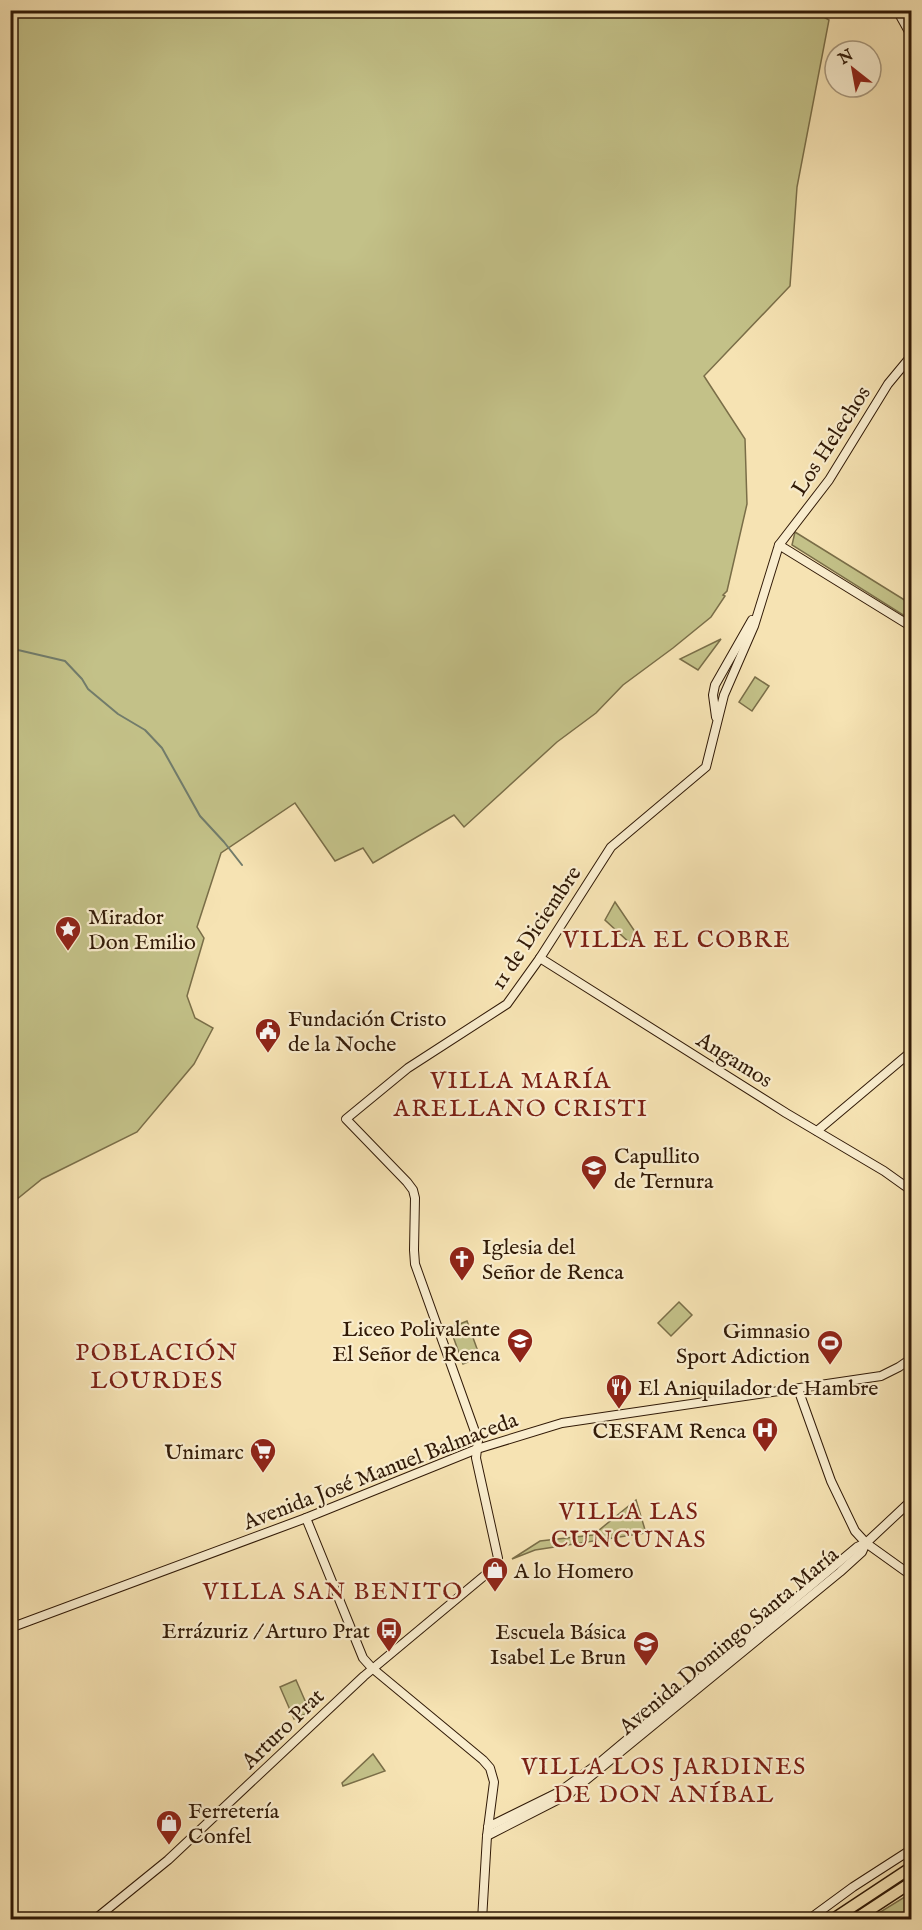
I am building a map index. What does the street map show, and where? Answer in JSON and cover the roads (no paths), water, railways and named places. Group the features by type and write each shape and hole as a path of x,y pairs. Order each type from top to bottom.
{"highway":[{"path":"832,1920 912,1867"},
{"path":"854,1920 912,1882"}],"street":[{"path":"897,10 912,37"},
{"name":"Los Helechos","path":"779,544 839,466 888,384 912,355"},
{"path":"779,544 912,627"},
{"name":"11 de Diciembre","path":"477,1449 478,1440 415,1264 413,1190 346,1119 408,1068 507,1004 540,958 611,847 704,770 708,763 717,724 715,685 760,607 779,544"},
{"name":"Angamos","path":"540,958 884,1171 912,1191"},
{"path":"817,1131 912,1051"},
{"name":"Avenida José Manuel Balmaceda","path":"10,1628 306,1518 477,1449 562,1423 881,1376 912,1358"},
{"path":"798,1389 837,1494 855,1531 866,1543 912,1576"},
{"name":"Arturo Prat","path":"94,1920 168,1860 372,1668 496,1566 498,1558 476,1458 477,1449"},
{"name":"Avenida Domingo Santa María","path":"488,1827 559,1792 576,1780 862,1552 866,1543 912,1500"},
{"path":"306,1518 363,1658 487,1764 492,1773 494,1782 487,1836 482,1920"},
{"name":"Avenida Domingo Santa María","path":"487,1836 569,1794 838,1569"},
{"path":"808,1920 853,1887 912,1849"}],"waterway":[{"path":"10,638 18,650 65,661 88,689 118,714 145,730 162,748 200,816 242,865"}],"place":[{"name":"Mirador Don Emilio","path":"68,952"},
{"name":"Fundación Cristo de la Noche","path":"268,1054"},
{"name":"Capullito de Ternura","path":"594,1191"},
{"name":"Iglesia del Señor de Renca","path":"462,1282"},
{"name":"Liceo Polivalente El Señor de Renca","path":"520,1364"},
{"name":"Gimnasio Sport Adiction","path":"830,1366"},
{"name":"El Aniquilador de Hambre","path":"619,1410"},
{"name":"CESFAM Renca","path":"765,1453"},
{"name":"Unimarc","path":"263,1474"},
{"name":"A lo Homero","path":"495,1593"},
{"name":"Errázuriz / Arturo Prat","path":"389,1653"},
{"name":"Escuela Básica Isabel Le Brun","path":"646,1667"},
{"name":"Ferretería Confel","path":"169,1846"}],"district":[{"name":"VILLA EL COBRE","path":"677,939"},
{"name":"VILLA MARÍA ARELLANO CRISTI","path":"521,1094"},
{"name":"POBLACIÓN LOURDES","path":"157,1366"},
{"name":"VILLA LAS CUNCUNAS","path":"629,1525"},
{"name":"VILLA SAN BENITO","path":"333,1591"},
{"name":"VILLA LOS JARDINES DE DON ANÍBAL","path":"664,1780"}]}
